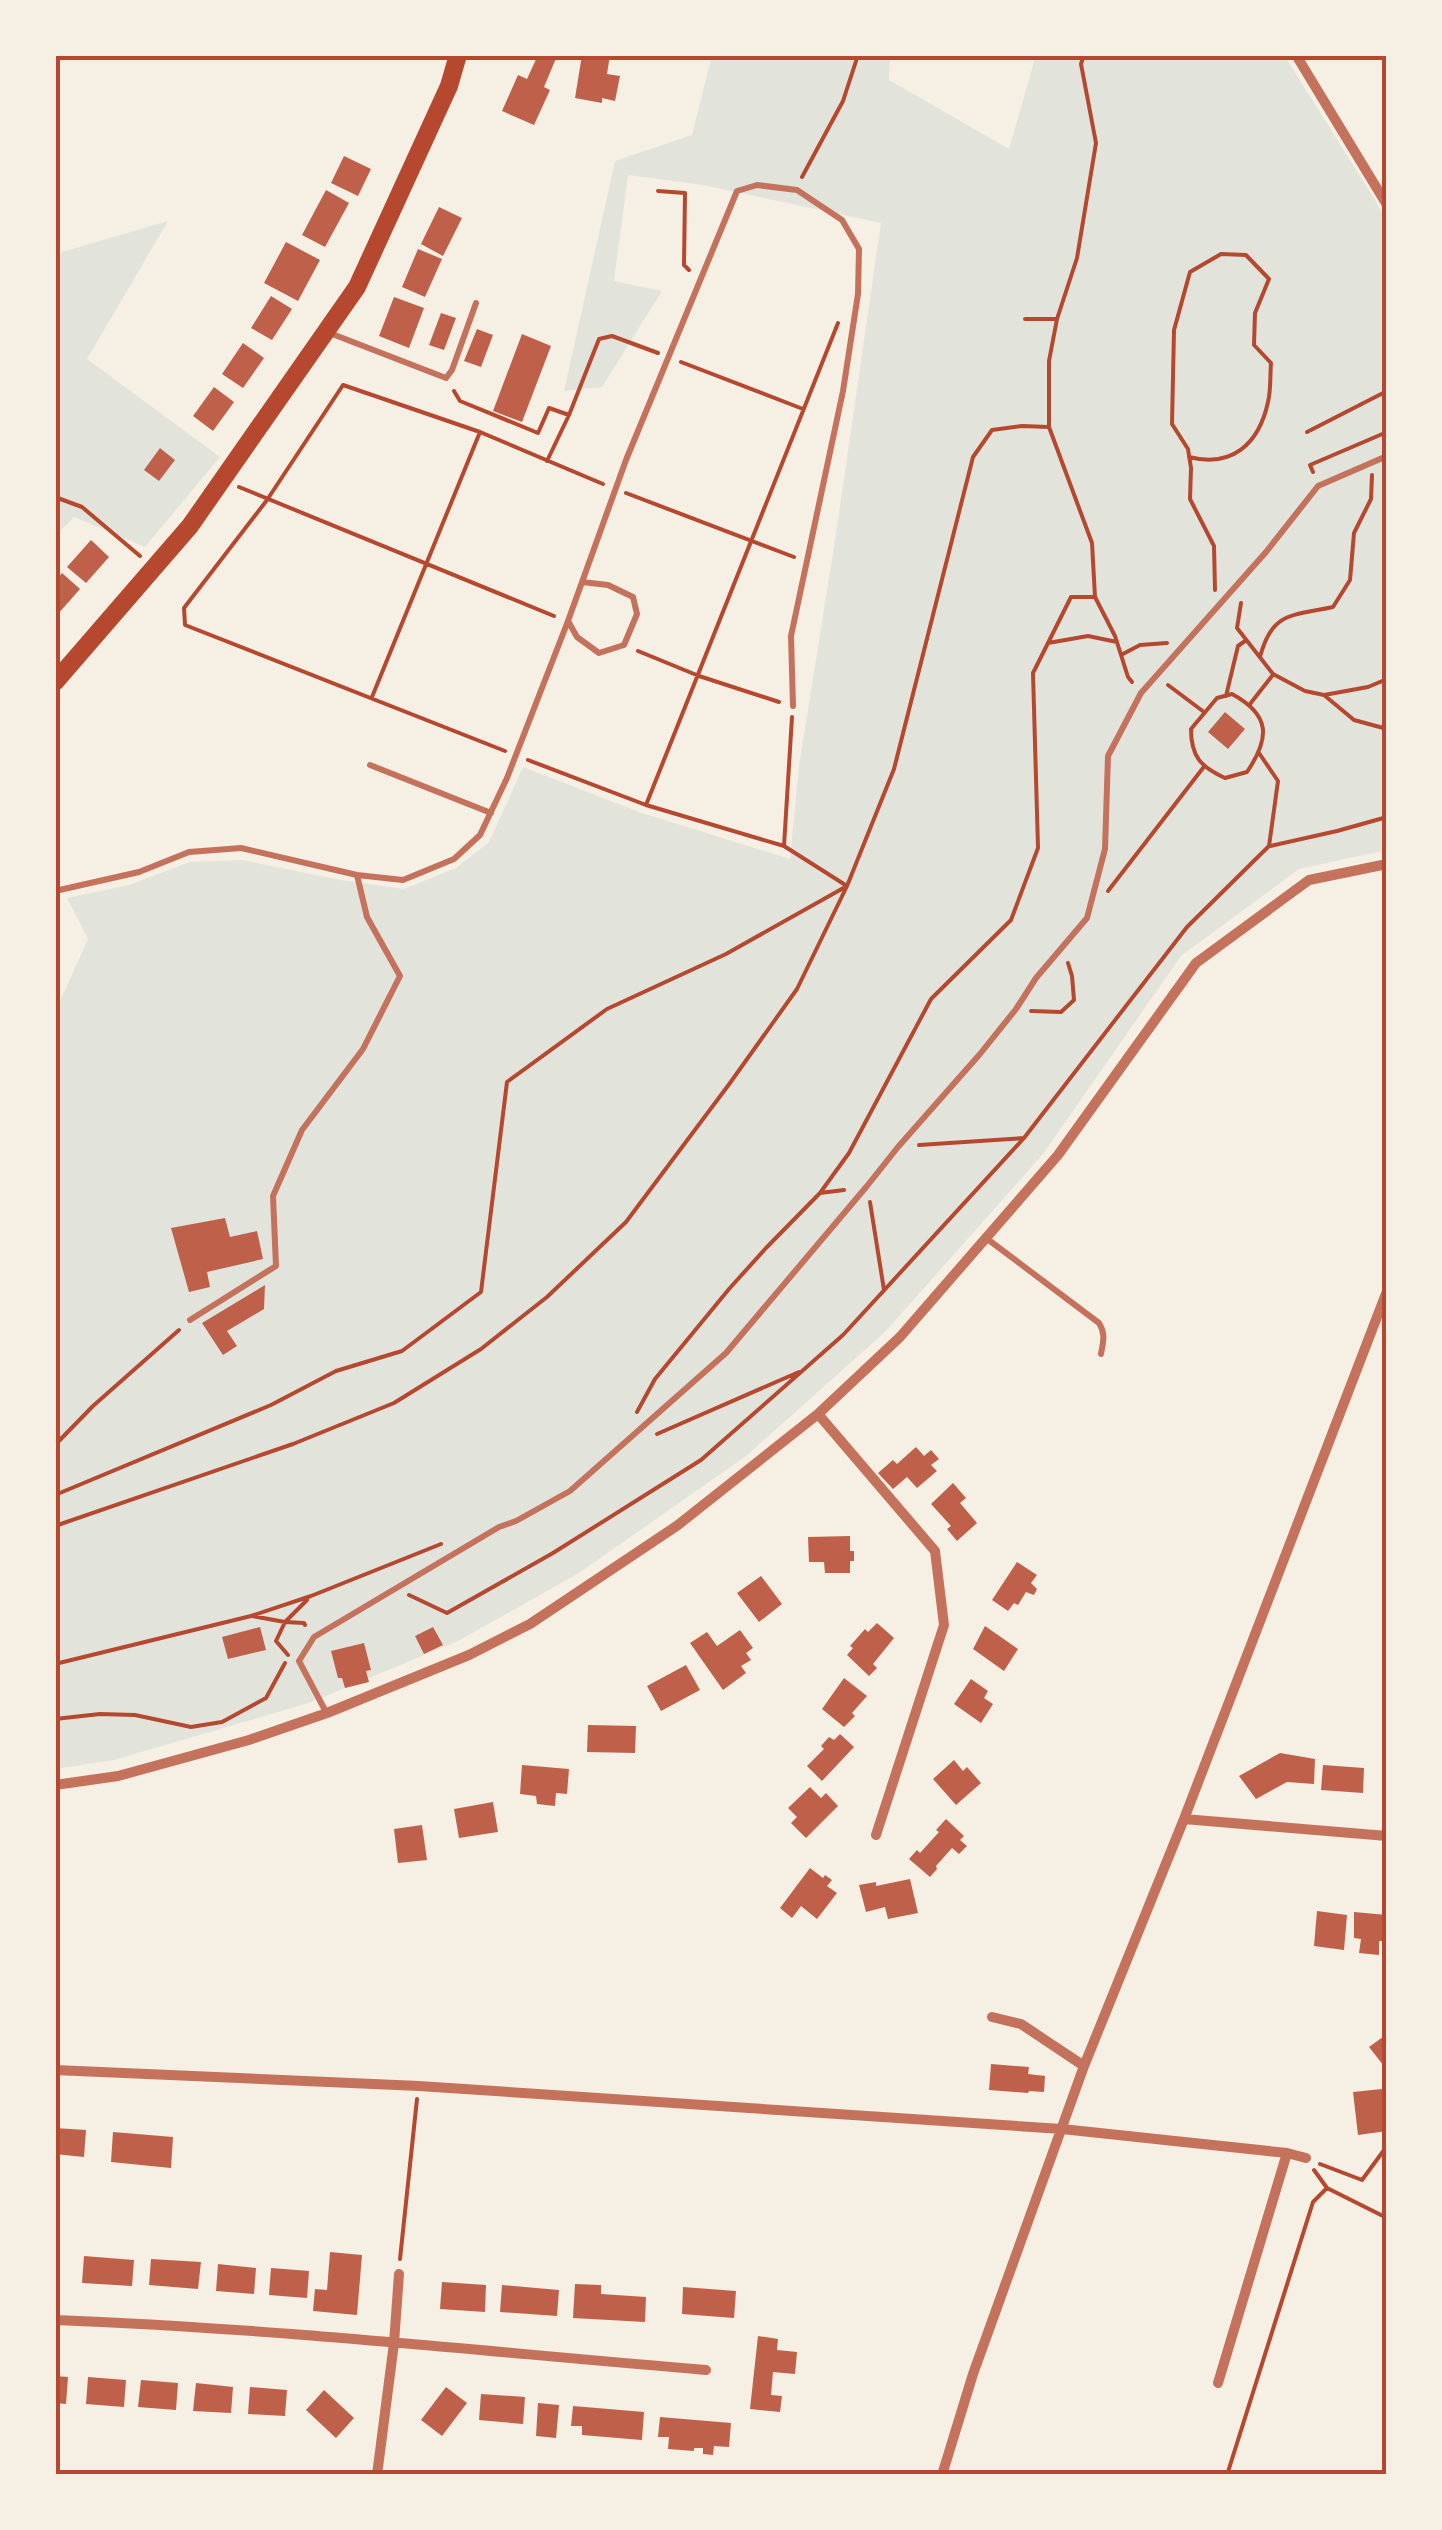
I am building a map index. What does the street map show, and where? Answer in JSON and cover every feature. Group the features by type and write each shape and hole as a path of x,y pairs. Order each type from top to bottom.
{"main road":[{"path":"55,682 190,526 357,287 449,86 458,55"}],"street":[{"path":"1296,55 1387,204"},
{"path":"1376,183 1387,177"},
{"path":"55,1784 118,1776 249,1740 469,1655 530,1624 678,1525 818,1414 900,1337 1058,1155 1196,962 1308,880 1387,864"},
{"path":"942,2475 973,2374 1084,2066 1184,1820 1387,1291"},
{"path":"818,1414 935,1551 944,1625 876,1835"},
{"path":"1184,1820 1387,1836"},
{"path":"992,2016 1021,2024 1084,2066"},
{"path":"55,2070 418,2086 1062,2129 1306,2158"},
{"path":"1218,2383 1287,2154"},
{"path":"377,2475 399,2274"},
{"path":"55,2320 394,2343 706,2370"}],"lane":[{"path":"55,892 140,872 189,852 241,848 357,876 403,880 454,859 480,835 516,755 615,489 737,191 757,185 796,190 842,220 860,249 858,294 843,391 792,636 793,706"},
{"path":"326,331 446,378 476,303"},
{"path":"326,1713 298,1661 314,1637 499,1527 516,1522 570,1491 593,1471 726,1352 980,1054 1087,918 1105,849 1108,756 1142,692 1318,486 1387,456"},
{"path":"568,622 577,638 600,653 624,645 637,614 633,598 608,585 582,582"},
{"path":"370,765 491,813"},
{"path":"190,1320 276,1266 272,1196 302,1130 363,1050 400,976 367,917 357,876"},
{"path":"986,1238 1099,1323 1104,1330 1101,1354"}],"path":[{"path":"796,190 843,101 858,55"},
{"path":"1084,55 1081,64 1096,143 1077,258 1048,361 1050,427 1092,543 1095,596 1117,642 1128,677 1142,692"},
{"path":"658,191 686,193 684,265 700,280"},
{"path":"1189,456 1231,458 1254,439 1268,402 1271,363 1254,345 1255,313 1270,279 1246,255 1222,254 1190,272 1174,330 1172,424 1188,449 1190,499 1214,546 1215,610"},
{"path":"646,805 802,409 849,297 858,294"},
{"path":"1025,319 1058,318"},
{"path":"547,460 599,340 612,336 802,409"},
{"path":"446,378 460,401 538,433 549,408 569,415"},
{"path":"808,562 615,489 480,432 343,385 268,500 184,608 185,625 646,805 784,846 848,886"},
{"path":"1308,432 1387,391"},
{"path":"55,1526 293,1444 394,1403 482,1349 547,1298 626,1222 797,989 848,886 894,769 972,456 992,430 1050,427"},
{"path":"372,697 480,432"},
{"path":"1310,465 1387,432"},
{"path":"1260,657 1266,635 1282,618 1332,606 1350,580 1354,533 1371,499 1373,462"},
{"path":"224,477 245,491 568,622"},
{"path":"55,497 82,507 134,551"},
{"path":"1245,576 1237,628 1273,674 1305,691 1324,695 1387,678"},
{"path":"632,1423 655,1379 729,1288 820,1193 849,1153 931,999 1011,920 1038,848 1034,673 1071,598 1095,596"},
{"path":"1048,643 1088,636 1117,642"},
{"path":"1226,696 1238,646 1246,640"},
{"path":"1121,654 1140,645 1186,642"},
{"path":"624,645 699,676 793,706 784,846"},
{"path":"1250,704 1273,674"},
{"path":"1156,676 1204,712"},
{"path":"1232,694 1250,704 1262,723 1263,744 1247,772 1226,778 1203,768 1192,744 1192,728 1217,698 1226,696 1232,694"},
{"path":"1324,695 1354,720 1387,729"},
{"path":"1260,753 1278,781 1269,846"},
{"path":"1087,918 1203,768"},
{"path":"396,1589 447,1613 553,1553 700,1460 843,1335 1024,1138 1186,928 1269,846 1387,817"},
{"path":"55,1495 271,1405 336,1371 402,1351 481,1292 507,1082 607,1009 726,954 848,886"},
{"path":"1016,1009 1061,1012 1074,1000 1072,976 1063,949"},
{"path":"898,1146 1024,1138"},
{"path":"820,1193 867,1186 884,1290"},
{"path":"55,1444 190,1320"},
{"path":"650,1437 803,1370"},
{"path":"55,1664 251,1616 443,1543"},
{"path":"55,1718 135,1715 191,1727 222,1722 266,1698 289,1656 276,1641 285,1622 311,1596"},
{"path":"251,1616 304,1623 314,1637"},
{"path":"399,2274 418,2086"},
{"path":"1306,2158 1362,2180 1387,2146"},
{"path":"1306,2158 1326,2188 1387,2218"},
{"path":"1227,2475 1313,2202 1326,2188"}],"shaded area":[{"path":"712,55 890,55 889,80 1009,149 1036,55 1284,55 1387,223 1387,850 1299,869 1181,956 1043,1154 885,1332 746,1456 579,1573 458,1641 309,1703 114,1760 55,1769 55,1012 88,939 67,898 129,885 190,862 242,860 404,889 456,868 489,842 523,767 639,812 790,859 799,766 881,223 703,185 628,175 614,281 662,291 602,387 564,391 615,161 692,135"},
{"path":"168,221 87,359 220,457 145,547 74,517 55,536 55,261 62,252"}],"building":[{"path":"538,55 557,56 544,87 550,90 534,125 502,111 518,75 527,79"},
{"path":"582,55 610,55 607,74 620,76 615,101 575,98"},
{"path":"344,156 371,169 358,196 331,183"},
{"path":"326,190 349,203 325,247 302,235"},
{"path":"439,207 462,218 443,256 421,244"},
{"path":"286,242 320,260 298,301 264,283"},
{"path":"418,249 442,259 425,297 402,287"},
{"path":"271,296 292,309 272,340 251,328"},
{"path":"394,297 424,308 409,348 379,336"},
{"path":"441,313 456,318 444,350 429,345"},
{"path":"477,329 493,335 481,367 464,361"},
{"path":"522,334 551,346 522,422 493,411"},
{"path":"243,343 264,358 243,388 222,374"},
{"path":"214,387 234,402 213,431 193,416"},
{"path":"160,448 175,460 159,481 144,470"},
{"path":"91,540 109,557 86,583 67,567"},
{"path":"62,573 80,589 57,615 55,581"},
{"path":"1225,712 1245,729 1228,749 1208,732"},
{"path":"225,1218 230,1237 257,1231 263,1259 207,1272 210,1287 189,1292 171,1228"},
{"path":"265,1285 264,1309 227,1331 237,1346 223,1355 202,1323"},
{"path":"916,1447 924,1456 931,1450 939,1459 931,1465 937,1471 917,1488 907,1477 893,1489 878,1473 893,1460 897,1464"},
{"path":"953,1483 966,1498 960,1503 977,1523 957,1541 947,1529 951,1526 931,1504"},
{"path":"850,1536 854,1561 850,1561 850,1573 825,1573 824,1562 809,1562 808,1537"},
{"path":"1017,1562 1037,1575 1031,1583 1037,1589 1034,1595 1026,1592 1018,1605 1014,1603 1008,1611 992,1600"},
{"path":"761,1576 782,1604 759,1622 737,1593"},
{"path":"877,1623 894,1638 873,1664 877,1668 869,1676 847,1655 865,1629 868,1632"},
{"path":"985,1626 1018,1649 1004,1671 973,1649"},
{"path":"260,1627 266,1650 228,1659 222,1637"},
{"path":"433,1627 443,1645 424,1654 415,1636"},
{"path":"740,1630 753,1648 746,1653 751,1660 741,1666 746,1673 723,1690 690,1643 707,1632 717,1646"},
{"path":"364,1643 371,1670 366,1671 369,1682 345,1688 342,1678 338,1678 331,1651"},
{"path":"686,1665 700,1690 661,1711 647,1686"},
{"path":"844,1678 867,1696 844,1727 822,1709"},
{"path":"971,1679 988,1691 984,1698 993,1704 981,1723 954,1704"},
{"path":"588,1725 636,1726 635,1753 587,1752"},
{"path":"840,1734 854,1747 822,1781 807,1766 824,1749 821,1746 829,1737 834,1740"},
{"path":"1280,1753 1315,1759 1314,1784 1287,1782 1256,1799 1239,1776"},
{"path":"954,1760 963,1771 967,1767 981,1783 956,1805 933,1779"},
{"path":"522,1765 569,1769 567,1794 556,1793 555,1806 537,1804 536,1796 520,1794"},
{"path":"1323,1765 1364,1768 1363,1793 1321,1790"},
{"path":"810,1787 821,1798 826,1793 838,1806 806,1838 791,1823 797,1817 788,1808"},
{"path":"493,1802 498,1832 459,1838 454,1809"},
{"path":"946,1819 964,1836 960,1840 967,1846 959,1854 952,1848 930,1877 909,1859 917,1850 920,1853"},
{"path":"422,1825 427,1860 398,1863 394,1829"},
{"path":"810,1868 832,1880 827,1886 837,1893 817,1919 801,1906 792,1918 780,1908"},
{"path":"910,1879 918,1913 888,1919 885,1907 866,1912 859,1885"},
{"path":"1317,1911 1347,1915 1344,1950 1314,1946"},
{"path":"1354,1912 1387,1915 1385,1941 1379,1941 1379,1955 1359,1953 1361,1939 1354,1938"},
{"path":"1387,2034 1387,2070 1369,2047"},
{"path":"991,2064 1029,2067 1028,2074 1045,2076 1044,2092 989,2090"},
{"path":"1382,2089 1387,2131 1358,2135 1353,2092"},
{"path":"55,2128 86,2130 84,2157 55,2154"},
{"path":"113,2132 173,2137 171,2168 111,2162"},
{"path":"330,2252 362,2255 357,2315 313,2311 315,2289 327,2290"},
{"path":"84,2256 134,2260 132,2286 82,2283"},
{"path":"151,2259 201,2262 198,2289 149,2285"},
{"path":"218,2264 256,2268 254,2294 216,2291"},
{"path":"271,2268 309,2271 307,2298 269,2295"},
{"path":"442,2282 486,2285 485,2312 440,2309"},
{"path":"575,2284 601,2285 601,2294 646,2297 645,2322 573,2318"},
{"path":"502,2285 559,2290 557,2316 500,2312"},
{"path":"683,2287 736,2291 734,2318 682,2314"},
{"path":"758,2336 778,2339 777,2350 797,2352 795,2374 773,2372 771,2395 782,2396 780,2412 750,2409"},
{"path":"55,2376 68,2377 66,2404 55,2403"},
{"path":"88,2377 126,2380 124,2407 86,2404"},
{"path":"141,2380 178,2383 176,2410 138,2407"},
{"path":"196,2383 233,2387 231,2413 193,2411"},
{"path":"250,2387 287,2390 285,2416 248,2414"},
{"path":"446,2387 467,2403 442,2436 421,2420"},
{"path":"324,2390 354,2418 336,2438 306,2410"},
{"path":"481,2394 525,2397 523,2424 479,2420"},
{"path":"538,2403 559,2405 556,2438 536,2436"},
{"path":"573,2406 644,2412 642,2440 582,2435 582,2426 571,2426"},
{"path":"660,2417 731,2423 729,2447 714,2446 713,2455 703,2454 703,2448 668,2449 669,2437 658,2437"}]}
